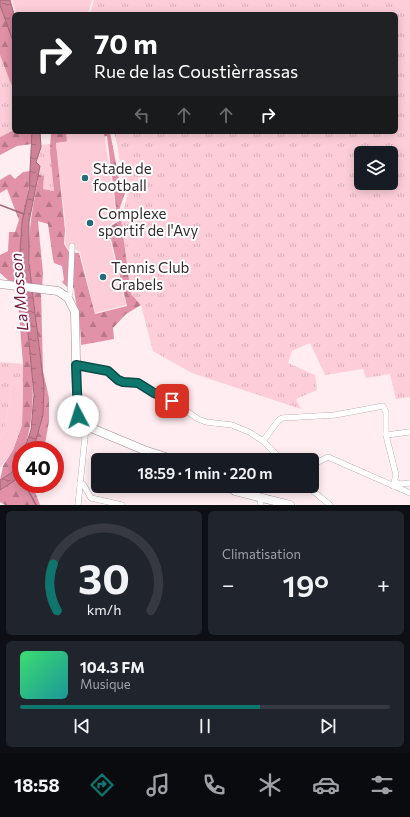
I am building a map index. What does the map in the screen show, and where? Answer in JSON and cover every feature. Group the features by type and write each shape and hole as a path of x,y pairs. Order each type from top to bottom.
{"street":[{"path":"72,246 72,263 66,296 75,312 76,320 78,416 86,427 152,453"},
{"path":"0,284 12,287 50,290 66,296"},
{"path":"76,365 108,371 123,382 138,383 154,393 172,401 198,419 206,422 232,425 263,441 275,453"},
{"path":"263,441 282,418 335,415 383,406 386,412 386,435 396,475 394,484"},
{"path":"78,505 86,427"},
{"path":"386,435 410,432"},
{"path":"319,462 328,457 394,484 410,493"},
{"path":"80,483 83,484 91,498 122,505"},
{"path":"394,484 410,483"},
{"path":"240,493 261,502 290,505"},
{"path":"315,493 330,505"}],"green space":[{"path":"12,0 92,0 89,12 15,12"},
{"path":"94,0 410,0 410,397 396,399 390,374 366,378 363,369 325,375 310,343 292,351 288,363 315,375 317,390 296,399 301,409 192,373 153,351 141,305 131,294 121,220 129,189 122,179 115,134 398,134 398,12 91,12"},
{"path":"0,5 12,38 12,85 0,55"},
{"path":"0,55 12,85 12,131 0,137"},
{"path":"12,131 12,134 32,134 32,144 17,146 0,155 0,137"},
{"path":"51,134 110,134 119,179 126,190 117,216 107,136 56,143 65,230 64,244 69,252 79,253 95,314 127,306 111,239 105,237 111,226 121,220 131,294 141,305 126,314 113,328 114,339 81,345 74,288 69,289 62,282 64,280 62,266 54,263 48,224 38,221 43,274 42,287 32,286 29,245 31,221 38,180 37,174 44,176 43,189 54,191 50,151"},
{"name":"Complexe sportif de l'Avy","path":"66,134 104,134 117,220 110,225 103,237 110,240 126,305 95,313 80,252 74,249 68,249 65,244 66,229 56,143 67,142"},
{"path":"50,144 54,191 43,189 44,176 37,174 40,166 36,162 41,145"},
{"path":"30,171 20,256 22,285 8,280 0,273 0,255 8,251 9,232 15,232 19,220 7,189 0,193 0,180 10,174 15,179 23,172"},
{"path":"17,289 23,289 25,300 33,394 32,413 26,441 16,441 22,425 23,364"},
{"path":"33,292 41,293 43,371 49,398 49,421 46,441 36,441 43,415 44,387"},
{"path":"0,362 23,364 23,382 13,381 3,435 0,437"},
{"path":"13,381 23,382 22,425 16,441 12,441 12,451 0,468 0,437 3,435"},
{"path":"12,452 12,471 0,480 3,466"},
{"path":"12,482 12,493 35,493 40,505 5,505 0,502 0,490"}],"water":[{"path":"0,0 10,0 13,12 12,12 12,38 0,5"},
{"name":"La Mosson","path":"32,134 40,134 41,147 36,162 40,166 29,222 29,263 44,386 43,415 36,441 27,441 31,430 34,395 25,300 19,269 22,222 29,190"},
{"path":"12,472 12,482 0,490 0,480"}],"waterway":[{"path":"0,205 24,214"},
{"path":"30,493 36,505"}],"place":[{"name":"Stade de football","path":"85,178"},
{"name":"Complexe sportif de l'Avy","path":"90,223"},
{"name":"Tennis Club Grabels","path":"103,277"}],"route":[{"path":"78,416 76,365 108,371 118,380 123,382 138,383 154,393 172,401"}]}
